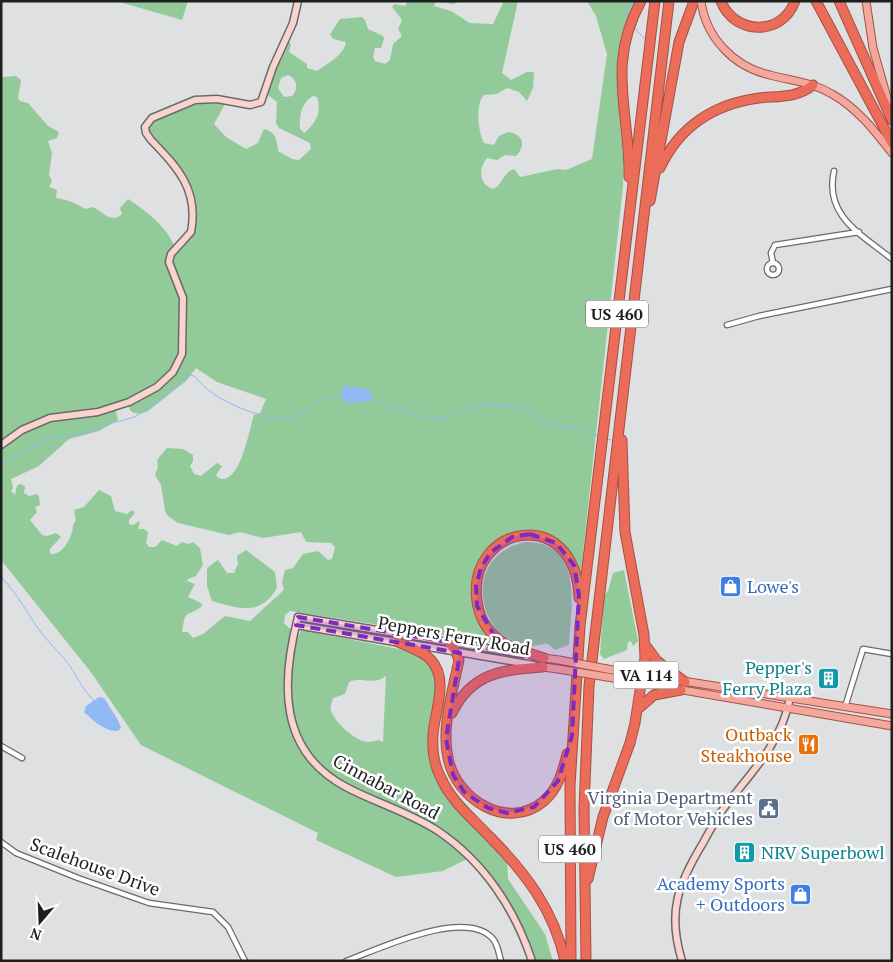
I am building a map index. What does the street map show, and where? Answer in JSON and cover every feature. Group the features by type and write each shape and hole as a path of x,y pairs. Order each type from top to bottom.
{"highway":[{"name":"US 460","path":"571,961 570,819 572,736 580,626 655,1"},
{"name":"US 460","path":"586,961 584,782 588,694 669,1"},
{"path":"637,272 679,42 694,1"},
{"path":"721,1 724,10 738,23 762,28 770,26 785,17 795,1"},
{"path":"816,1 892,143"},
{"path":"839,1 892,120"},
{"path":"626,238 629,174 620,67 629,26 639,4"},
{"path":"654,182 674,143 697,120 739,102 796,95 814,85"},
{"path":"584,897 603,817 630,744 638,708 646,646 625,532 620,408"},
{"path":"544,662 503,643 490,632 480,615 476,596 478,577 485,560 497,546 512,537 530,534 548,539 563,549 570,558 576,574 580,626"},
{"path":"398,642 426,655 439,674 440,690 434,747 436,767 444,786 458,805 524,873 552,920 565,961"},
{"path":"449,642 459,660 447,730 447,757 459,784 480,804 507,813 524,811 534,807 549,795 562,772 572,736"},
{"path":"638,708 654,695 683,686 657,661 646,646"},
{"path":"447,730 457,703 475,683 500,671 544,662"}],"main road":[{"path":"701,1 706,23 724,49 745,66 770,75 814,85 833,94 854,109 892,153"},
{"path":"866,1 873,48 892,113"},
{"name":"Peppers Ferry Road","path":"544,662 559,660 608,668 642,679"},
{"name":"Peppers Ferry Road","path":"544,662 558,669 607,677 642,679"},
{"name":"VA 114","path":"642,679 788,709 892,726"},
{"name":"VA 114","path":"683,686 790,698 892,714"}],"street":[{"path":"1,444 22,430 50,418 98,412 129,402 157,387 178,366 183,346 183,298 169,262 171,254 191,232 191,204 185,179 151,140 145,127 152,118 200,99 216,99 250,105 261,102 273,67 293,23 298,1"},
{"path":"834,171 831,190 835,206 845,220 892,259"},
{"path":"773,263 771,253 775,245 859,232"},
{"path":"727,325 759,316 892,289"},
{"name":"Cinnabar Road","path":"298,617 288,682 288,705 294,730 307,754 331,778 357,793 420,820 464,852 481,869 504,900 522,934 532,961"},
{"name":"Peppers Ferry Road","path":"298,617 449,642 544,662"},
{"name":"Peppers Ferry Road","path":"296,625 456,652 544,662"},
{"path":"846,707 863,649 892,654"},
{"path":"682,961 676,939 674,918 676,900 683,877 718,817 774,742 788,709 790,698"},
{"path":"1,746 22,758"},
{"name":"Scalehouse Drive","path":"1,842 16,853 78,878 149,903 213,912 228,926 246,961"},
{"path":"346,961 438,929 464,926 476,928 494,940 501,961"}],"highlighted area":[{"path":"530,534 556,543 574,565 579,595 572,736 558,781 534,807 507,813 488,808 464,792 453,775 446,739 460,653 296,625 298,617 503,651 477,606 476,586 481,568 490,553 512,537"}],"green space":[{"path":"116,1 188,1 182,20"},
{"path":"408,1 460,1 454,4 436,2 434,6 451,11 470,23 493,24 504,1 518,1 502,73 511,80 527,72 534,72 533,88 527,101 519,92 507,88 497,94 484,95 481,99 478,118 484,143 494,145 499,136 508,132 517,135 522,141 521,148 516,156 505,155 497,160 487,158 484,162 481,176 485,184 493,189 507,173 514,169 520,177 558,169 566,170 592,159 607,54 596,16 587,1 636,1 626,24 620,47 618,92 623,187 580,580 575,566 556,542 508,537 482,565 475,575 472,584 474,603 478,612 500,644 290,611 285,615 284,623 291,630 286,682 287,714 293,736 302,753 314,768 328,779 363,798 427,828 467,859 443,871 396,877 316,840 318,833 141,745 90,671 1,560 1,447 45,422 115,408 118,420 99,431 69,439 39,466 11,479 13,488 11,491 15,495 17,486 20,484 25,486 24,493 29,496 37,494 39,496 40,505 35,507 37,512 30,520 42,535 47,536 56,533 61,537 50,549 50,554 59,552 69,540 76,520 74,510 84,507 99,490 111,496 115,511 127,514 132,510 135,513 129,520 129,524 133,525 140,521 138,529 144,529 148,532 146,543 149,547 155,547 162,540 177,546 182,542 189,544 193,542 200,548 203,565 196,576 187,581 195,584 188,597 201,603 202,606 186,616 182,632 188,632 193,638 203,634 225,616 250,621 284,590 282,582 285,570 293,568 303,554 318,551 328,560 332,559 335,547 331,543 306,542 301,532 263,538 240,532 229,535 178,523 168,516 165,511 161,485 155,475 158,467 157,460 167,448 183,449 193,455 193,461 190,466 194,474 201,476 217,463 222,466 216,475 218,478 226,478 238,466 254,415 260,413 266,399 217,382 196,368 186,381 148,411 136,413 129,408 128,405 148,396 170,379 181,364 186,302 171,264 174,253 192,236 195,225 193,195 185,174 150,135 148,129 152,121 195,103 223,101 225,104 214,124 226,137 246,149 258,143 264,129 268,130 275,137 278,151 292,159 299,160 311,149 310,143 279,128 276,123 277,102 268,95 275,66 288,41 291,44 289,52 307,64 307,68 317,71 334,59 345,47 346,42 333,39 330,34 340,19 362,17 368,29 383,36 381,48 375,48 373,57 375,61 385,64 390,60 393,44 402,36 398,29 402,20 392,7 394,4 405,6","holes":["288,75 295,81 296,87 292,96 284,97 278,88 281,78","313,96 317,97 318,102 317,117 304,133 300,129 303,106"]},
{"path":"16,76 21,80 18,98 20,101 28,103 48,126 59,132 57,138 48,141 52,153 49,175 52,181 49,187 57,190 56,198 79,205 85,209 93,207 114,218 122,214 120,208 128,199 142,208 166,231 174,245 168,255 181,297 181,349 176,366 157,385 143,393 100,409 51,416 1,442 1,77"},
{"path":"527,542 545,545 558,553 566,565 570,580 572,596 569,645 555,650 548,644 529,645 503,636 493,626 484,605 484,581 487,570 502,552"},
{"path":"246,550 275,572 277,588 271,597 257,607 249,608 240,608 212,601 207,586 207,568 218,560 227,573 234,573 238,564 237,556"},
{"path":"624,570 638,641 633,646 631,641 628,642 627,650 604,659 600,654 604,596 608,591 613,573"},
{"path":"302,630 414,652 428,661 437,678 431,758 429,758 446,798 507,858 508,879 545,934 553,961 535,961 517,919 495,884 482,869 450,840 415,813 341,782 316,760 306,746 293,716 291,681 293,655","holes":["386,676 383,742 377,740 368,742 357,739 340,725 333,715 331,710 333,698 345,694 349,682 353,680 372,681"]}],"water":[{"path":"346,386 366,389 372,393 372,399 365,402 346,403 342,397 342,388"},
{"path":"99,697 104,698 118,720 121,728 118,731 104,728 84,712 86,706"}],"waterway":[{"path":"628,19 626,11 631,1"},
{"path":"633,27 646,40"},
{"path":"1,463 50,438 81,434 104,425 135,417 160,400 189,375 194,376 208,390 232,404 255,413 278,418 289,418 298,415 317,402 327,398 343,397"},
{"path":"372,399 408,413 432,419 451,416 477,404 516,406 529,411 550,426 576,427 598,436"},
{"path":"607,439 615,441"},
{"path":"1,577 17,596 40,631 70,666 94,701"}],"place":[{"name":"Lowe's","path":"731,587"},
{"name":"Pepper's Ferry Plaza","path":"828,678"},
{"name":"Outback Steakhouse","path":"808,745"},
{"name":"Virginia Department of Motor Vehicles","path":"769,808"},
{"name":"NRV Superbowl","path":"745,853"},
{"name":"Academy Sports + Outdoors","path":"801,894"}]}
